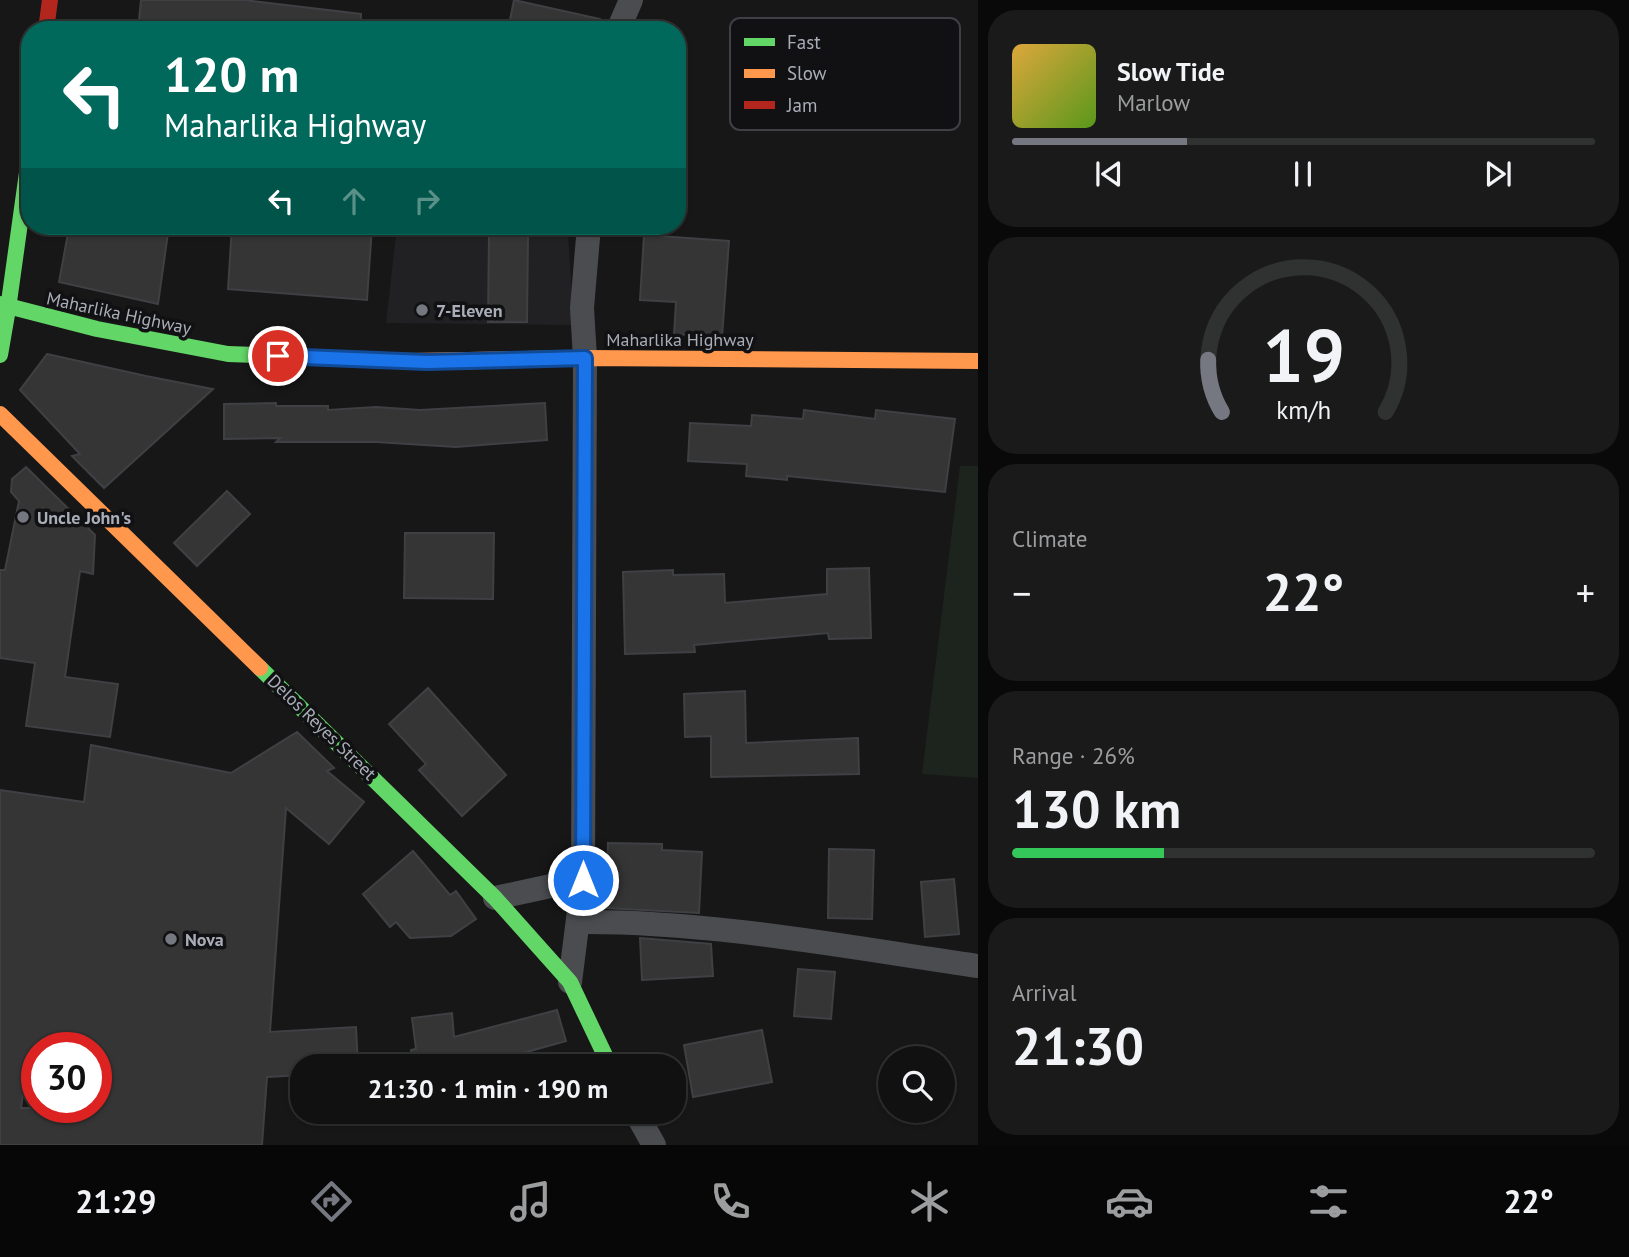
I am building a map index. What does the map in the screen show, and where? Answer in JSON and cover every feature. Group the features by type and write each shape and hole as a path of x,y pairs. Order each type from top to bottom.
{"main road":[{"path":"47,21 50,0"},
{"path":"0,355 4,306 21,204"},
{"name":"Maharlika Highway","path":"4,306 228,355 427,362 585,358 978,361"},
{"name":"Delos Reyes Street","path":"0,414 495,898 570,982 604,1054"}],"street":[{"path":"622,21 631,0"},
{"path":"570,982 583,880 585,358 582,308 588,235"},
{"path":"495,898 583,880"},
{"path":"578,922 622,922 797,940 978,966"},
{"path":"642,1124 654,1145"}],"shaded area":[{"path":"396,235 568,235 574,325 386,323"},
{"path":"960,466 978,466 978,778 922,774"}],"building":[{"path":"141,0 244,0 361,14 361,21 139,21"},
{"path":"514,0 600,19 600,21 510,21"},
{"path":"68,235 168,235 158,304 59,282"},
{"path":"231,235 371,235 367,300 228,289"},
{"path":"644,235 729,241 722,337 674,334 676,302 640,300"},
{"path":"489,236 528,236 527,322 488,322"},
{"path":"47,354 213,389 104,488 72,456 80,454 20,390"},
{"path":"276,403 276,406 328,406 328,410 376,407 420,410 545,403 547,440 456,447 376,442 276,442 280,438 224,439 224,404"},
{"path":"804,410 875,419 876,410 955,419 945,492 787,476 787,480 746,476 747,464 688,461 690,423 751,426 752,415 803,419"},
{"path":"26,467 95,535 93,574 80,571 65,677 118,684 110,737 26,726 35,663 0,658 0,570 5,570 19,501 11,492 12,479"},
{"path":"227,491 250,514 197,566 174,543"},
{"path":"405,533 494,533 493,599 404,598"},
{"path":"869,568 871,638 829,639 828,633 694,645 695,652 625,654 623,572 673,570 673,575 724,574 725,603 827,594 827,569"},
{"path":"428,688 506,775 462,816 419,770 426,764 389,724"},
{"path":"745,691 746,743 858,738 859,774 711,777 711,736 685,737 684,694"},
{"name":"Nova","path":"297,732 334,768 327,771 364,802 329,844 286,808 270,1032 356,1027 357,1054 290,1054 290,1076 267,1077 262,1145 0,1145 0,790 84,802 91,745 231,773"},
{"path":"608,843 662,844 662,850 702,852 699,913 606,908"},
{"path":"829,849 874,850 872,919 828,918"},
{"path":"413,851 450,895 456,891 476,919 451,936 410,938 396,922 390,927 363,894"},
{"path":"954,879 959,934 925,937 921,882"},
{"path":"640,938 711,944 713,976 642,980"},
{"path":"798,969 835,972 831,1019 794,1016"},
{"path":"557,1010 566,1041 519,1054 412,1054 411,1050 416,1049 412,1018 452,1013 454,1037"},
{"path":"762,1030 772,1082 693,1097 684,1045"}],"traffic: fast":[{"path":"8,309 21,216"},
{"path":"0,304 97,329 228,354 411,361"},
{"path":"0,355 8,309"},
{"path":"260,668 495,898 570,982 604,1054"}],"traffic: slow":[{"path":"411,361 585,358 978,361"},
{"path":"0,414 260,668"}],"traffic: jam":[{"path":"47,21 50,0"}],"place":[{"name":"7-Eleven","path":"422,310"},
{"name":"Uncle John's","path":"23,517"},
{"name":"Nova","path":"171,939"}],"route":[{"path":"278,356 427,362 585,358 583,880"}]}
